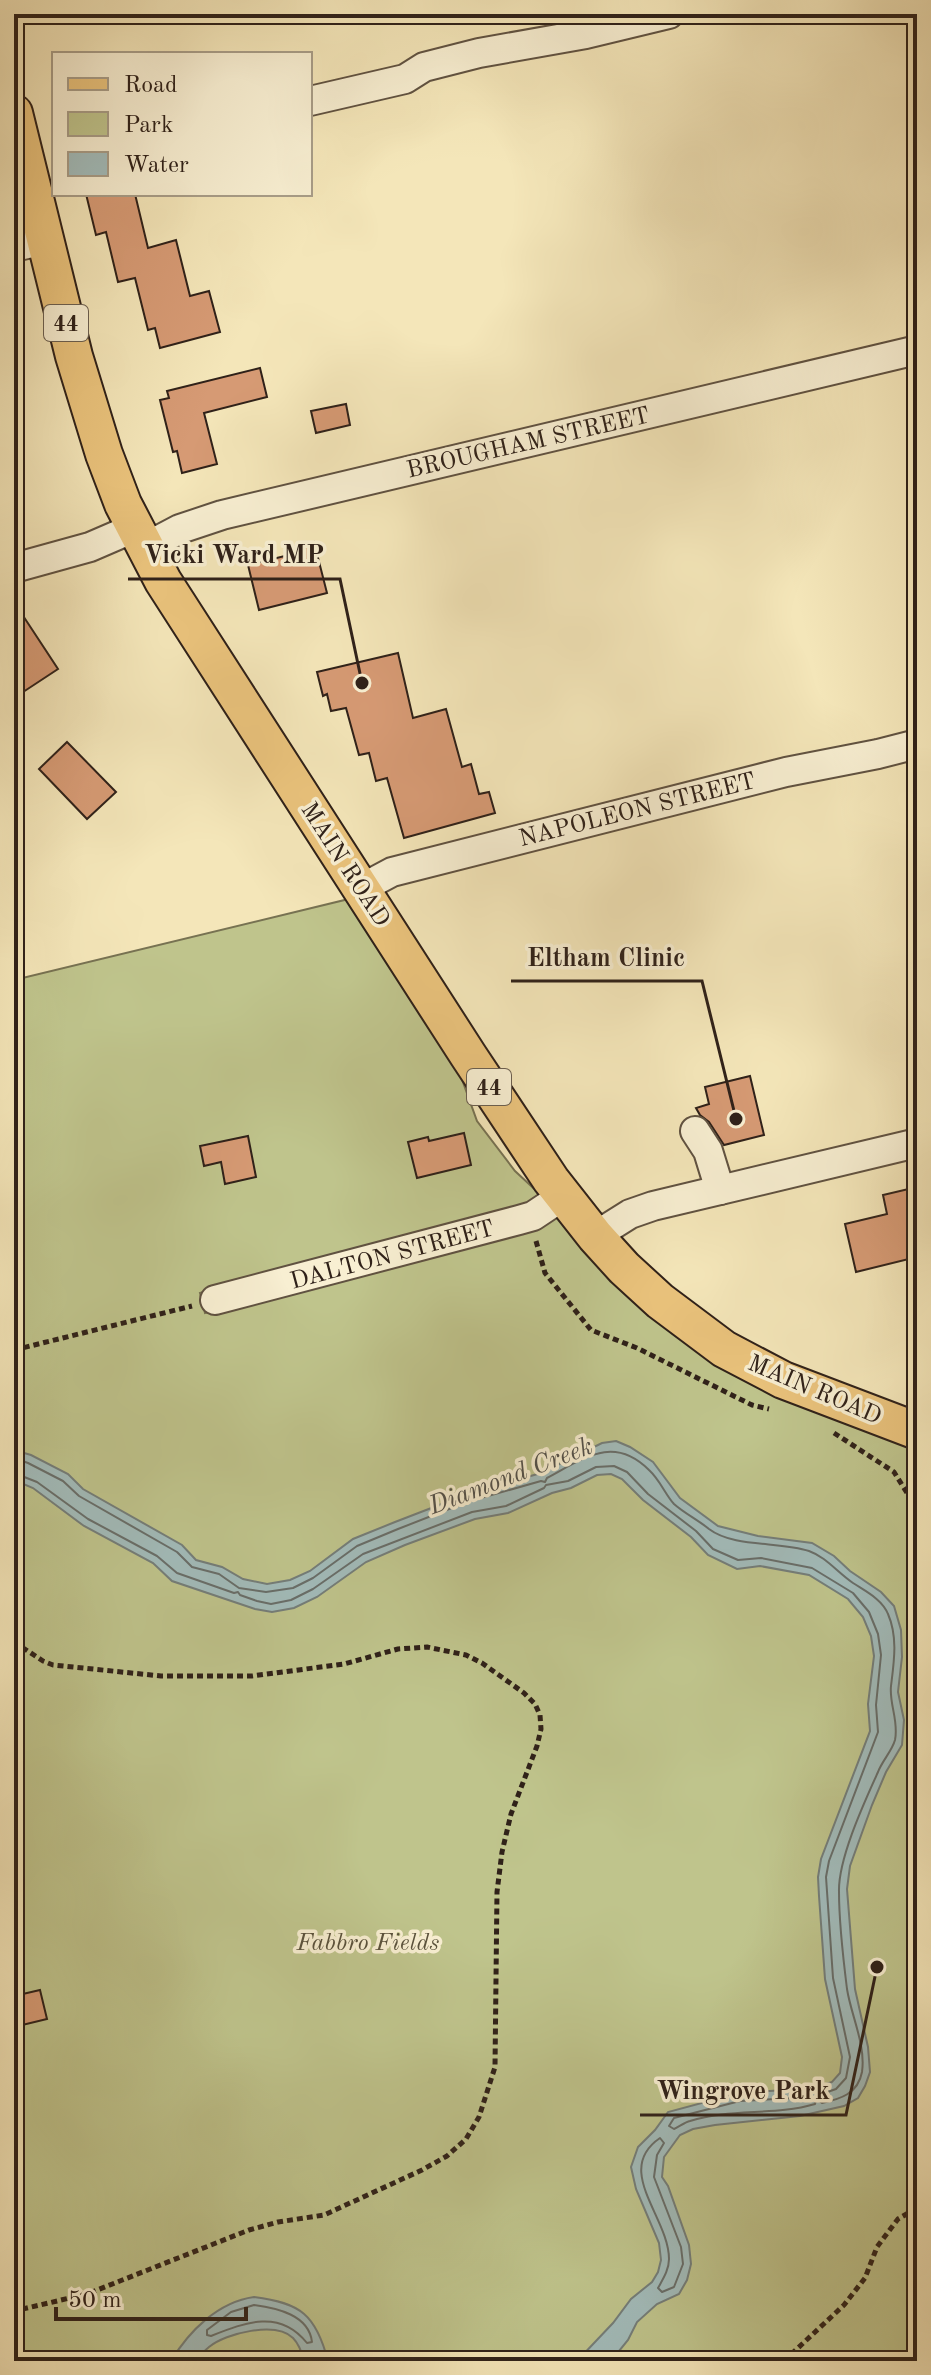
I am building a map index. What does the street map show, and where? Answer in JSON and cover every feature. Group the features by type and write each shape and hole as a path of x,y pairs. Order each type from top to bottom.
{"main road":[{"name":"MAIN ROAD","path":"14,113 30,244 74,356 104,454 139,538 163,581 468,1055 563,1196 624,1268 660,1301 724,1349 783,1380 917,1431"}],"street":[{"path":"312,101 405,79 424,67 479,53 586,34 669,14"},
{"name":"BROUGHAM STREET","path":"14,568 90,547 180,529 222,515 917,350"},
{"name":"NAPOLEON STREET","path":"362,888 392,872 786,772 917,744"},
{"path":"695,1131 708,1151 720,1190"},
{"path":"595,1236 630,1214 917,1143"},
{"name":"DALTON STREET","path":"215,1300 533,1216 563,1196"}],"path":[{"path":"14,1350 215,1300"},
{"path":"14,1642 53,1665 161,1676 252,1676 286,1672 344,1664 413,1646 457,1652 482,1663 524,1693 535,1704 541,1729 511,1814 502,1852 497,1892 495,2067 479,2117 466,2139 447,2156 422,2170 324,2215 249,2230 87,2294 14,2311"},
{"path":"784,2361 844,2305 865,2278 877,2247 898,2219 917,2208"}],"green space":[{"name":"Fabbro Fields","path":"353,898 455,1060 477,1121 515,1171 543,1197 518,1210 200,1293 205,1313 524,1230 554,1214 627,1296 674,1335 706,1356 917,1445 917,2361 14,2361 14,980"}],"water":[{"path":"616,1441 653,1462 680,1498 718,1526 758,1536 812,1543 881,1592 894,1606 901,1630 898,1692 904,1720 902,1745 872,1805 850,1866 847,1889 855,1989 868,2047 870,2072 865,2086 858,2098 844,2106 800,2116 715,2125 680,2135 664,2157 662,2177 689,2245 691,2264 687,2280 679,2294 657,2304 637,2322 628,2340 611,2361 577,2361 658,2272 661,2260 659,2243 636,2189 631,2167 638,2147 668,2112 739,2093 814,2088 832,2082 840,2073 842,2057 825,1979 818,1877 821,1859 870,1731 868,1704 874,1656 871,1636 863,1617 848,1599 809,1575 760,1566 737,1569 708,1555 622,1479 611,1474 597,1475 508,1513 475,1519 405,1545 366,1562 317,1597 294,1608 272,1612 255,1609 172,1581 153,1563 84,1526 33,1488 14,1480 14,1450 68,1474 83,1489 182,1545 196,1560 222,1567 243,1579 267,1584 290,1580 310,1571 353,1539 465,1495 541,1473 602,1443"},
{"path":"254,2297 284,2303 304,2314 318,2332 328,2361 304,2361 293,2338 275,2330 263,2330 227,2337 207,2349 196,2361 171,2361 186,2339 206,2320 228,2305"}],"building":[{"path":"86,196 135,196 148,248 176,240 190,296 209,291 220,332 160,348 155,328 148,330 135,278 118,282 106,232 96,235"},
{"path":"260,368 267,397 204,413 217,464 182,473 177,451 173,452 160,400 169,398 167,391"},
{"path":"346,404 350,425 316,433 311,411"},
{"path":"314,542 327,593 259,610 248,565 289,555 288,548"},
{"path":"14,602 58,669 14,698"},
{"path":"398,653 413,718 446,709 462,767 471,764 479,794 489,792 495,813 404,838 387,778 376,781 369,753 359,755 346,708 331,711 327,694 323,696 317,672"},
{"path":"67,742 116,792 87,819 39,769"},
{"path":"750,1076 764,1135 724,1145 696,1108 709,1104 705,1087"},
{"path":"464,1133 471,1165 417,1178 408,1142"},
{"path":"248,1136 256,1177 225,1184 221,1162 204,1166 200,1146"},
{"path":"917,1187 917,1257 856,1272 845,1224 887,1214 883,1195"},
{"path":"40,1990 47,2019 14,2027 14,1996"}],"place":[{"name":"Vicki Ward MP","path":"362,683"},
{"name":"Eltham Clinic","path":"736,1119"},
{"name":"Wingrove Park","path":"877,1967"}],"water label":[{"name":"Diamond Creek","path":"510,1475"}]}
